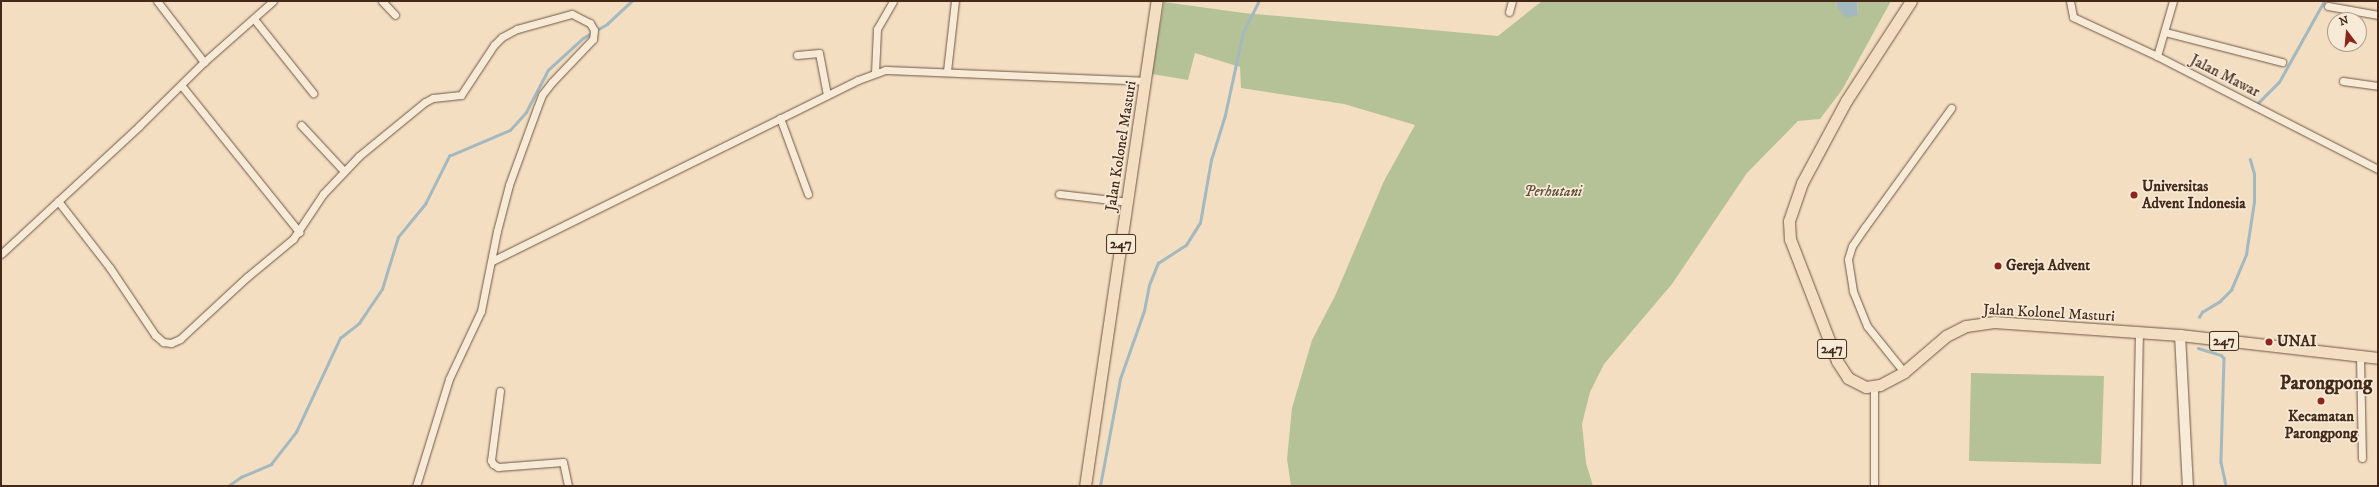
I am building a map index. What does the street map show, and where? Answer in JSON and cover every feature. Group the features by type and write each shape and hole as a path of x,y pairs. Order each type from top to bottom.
{"main road":[{"name":"Jalan Kolonel Masturi","path":"1085,486 1157,1"},
{"name":"247","path":"1874,386 1856,384 1848,378 1837,361 1790,239 1789,221 1802,183 1846,101 1911,1"},
{"name":"Jalan Kolonel Masturi","path":"1874,386 1904,372 1946,336 1978,323 1994,322 2180,335 2378,358"},
{"path":"2180,335 2188,486"}],"street":[{"path":"157,1 204,62"},
{"path":"1,254 204,62 254,19 272,1"},
{"path":"382,1 395,15"},
{"path":"875,73 877,29 893,1"},
{"path":"947,71 955,1"},
{"path":"1508,12 1512,1"},
{"name":"Jalan Mawar","path":"2070,1 2073,17 2157,56 2378,169"},
{"path":"2157,56 2173,1"},
{"path":"2328,6 2378,15"},
{"path":"58,201 110,268 155,335 164,342 171,343 180,339 299,232 323,194 343,170 425,102 461,95 494,44 502,37 517,29 572,14 585,20 593,27 593,39 552,82 542,95 509,185 481,311 449,379 416,486"},
{"path":"254,19 313,93"},
{"path":"2165,32 2282,62"},
{"path":"797,55 819,53 827,95"},
{"path":"492,261 827,95 875,73 885,70 947,71 1146,81"},
{"path":"2343,81 2378,86"},
{"path":"181,85 299,232"},
{"path":"1904,372 1867,326 1853,291 1848,259 1852,246 1864,227 1951,108"},
{"path":"780,118 808,194"},
{"path":"301,125 343,170"},
{"path":"1059,194 1128,202"},
{"path":"2136,486 2139,333"},
{"path":"2360,356 2362,458"},
{"path":"1874,386 1874,483"},
{"path":"500,391 491,460 493,464 498,467 563,462 568,486"}],"green space":[{"name":"Perhutani","path":"1542,1 1836,1 1837,7 1858,14 1857,1 1891,1 1842,90 1820,119 1798,121 1747,173 1672,284 1604,364 1590,392 1582,424 1586,463 1593,486 1291,486 1287,459 1292,408 1312,340 1335,296 1384,181 1415,125 1344,104 1241,88 1240,67 1195,53 1188,80 1152,74 1164,2 1244,13 1498,36"},
{"path":"1971,373 2104,376 2101,464 1969,461"}],"water":[{"path":"1836,1 1857,1 1858,15 1846,18 1837,7"}],"waterway":[{"path":"228,486 241,477 271,464 296,432 340,338 359,323 382,289 398,237 425,204 449,156 510,130 526,112 548,70 583,38 607,24 632,1"},
{"path":"1100,486 1120,379 1144,311 1149,285 1158,263 1186,245 1200,223 1211,160 1225,115 1243,32 1259,1"},
{"path":"2257,104 2279,82 2324,1"},
{"path":"2199,317 2202,312 2220,301 2231,290 2246,254 2254,202 2254,174 2250,160"},
{"path":"2198,348 2221,355 2224,358 2221,462 2226,486"}],"place":[{"name":"Universitas Advent Indonesia","path":"2134,195"},
{"name":"Gereja Advent","path":"1998,266"},
{"name":"UNAI","path":"2269,342"},
{"name":"Kecamatan Parongpong","path":"2321,401"}],"district":[{"name":"Parongpong","path":"2326,384"}]}
